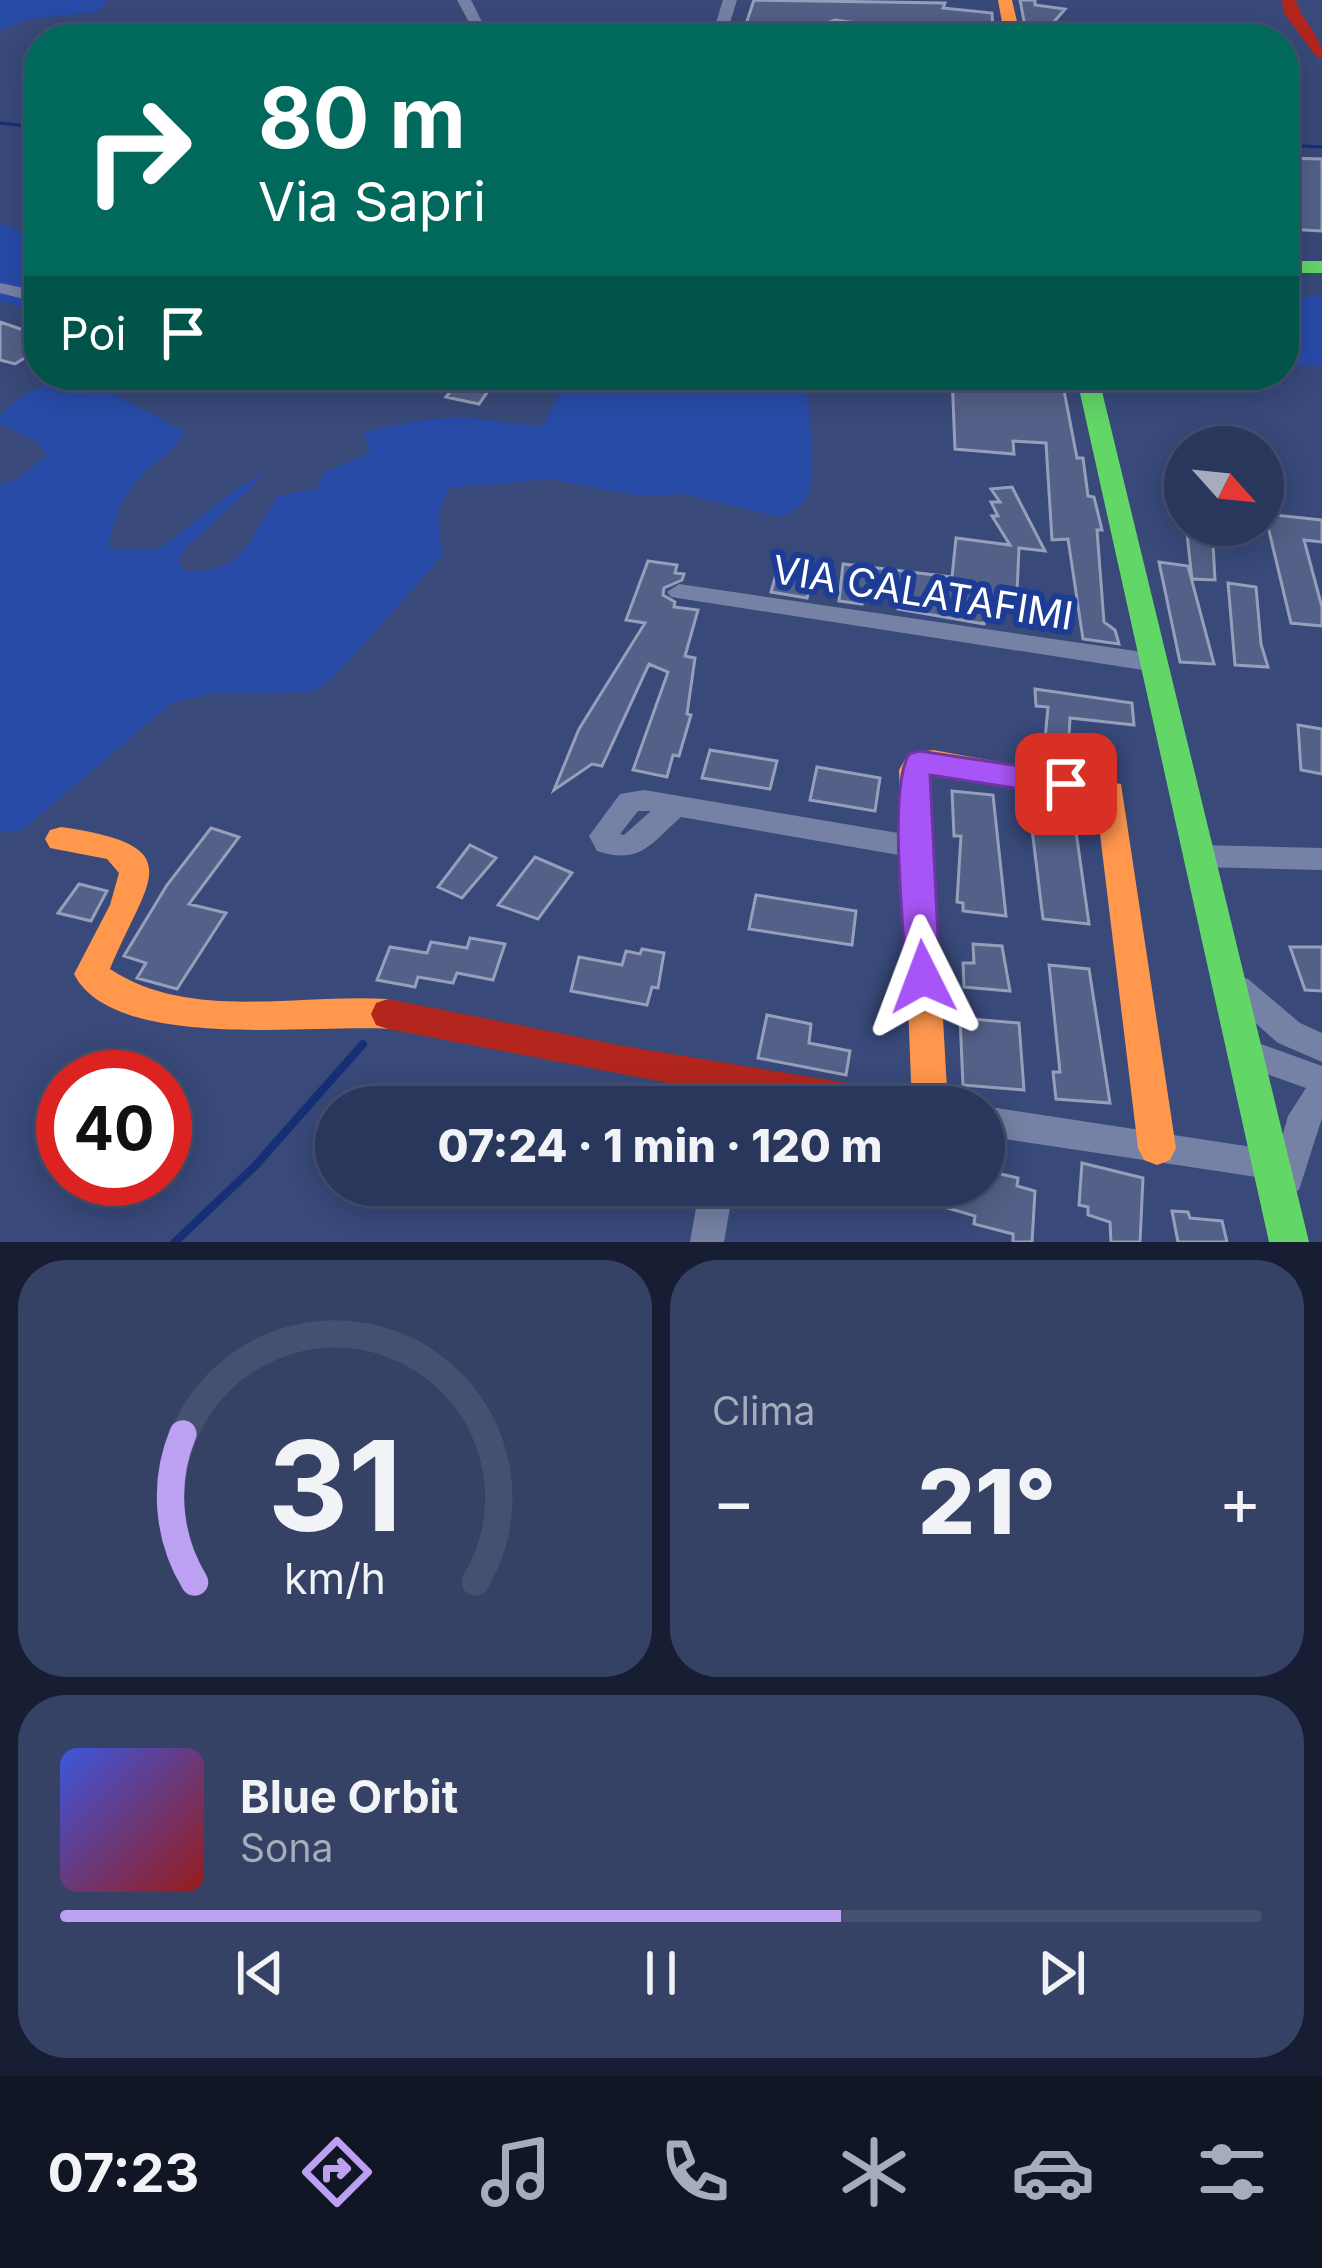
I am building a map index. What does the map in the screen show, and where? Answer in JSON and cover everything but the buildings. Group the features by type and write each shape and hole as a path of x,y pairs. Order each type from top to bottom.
{"street":[{"path":"1289,0 1292,13 1322,53"},
{"path":"1091,390 1289,1242"},
{"name":"VIA CALATAFIMI","path":"679,592 1156,664"},
{"path":"929,1086 914,770 919,762 1110,792 1157,1148"},
{"path":"675,806 916,847"},
{"path":"61,839 123,851 135,865 136,886 128,905 97,950 91,974 103,991 147,1004 208,1012 358,1011 692,1086"},
{"path":"1200,856 1322,859"},
{"path":"1230,980 1267,1018 1319,1047"},
{"path":"1247,1054 1269,1046 1319,1047"},
{"path":"1247,1054 1322,1080"},
{"path":"1280,1204 1304,1116 1322,1093"},
{"path":"1005,1124 1270,1164"},
{"path":"707,1242 713,1206"}],"shaded area":[{"path":"0,0 107,0 97,12 30,19 0,30"},
{"path":"0,224 24,232 24,308 0,301"},
{"path":"1322,296 1322,365 1299,366 1299,297"},
{"path":"38,390 100,390 184,431 125,498 109,549 158,550 240,486 265,474 182,552 178,560 185,572 234,560 278,496 319,488 324,472 370,453 364,432 455,418 544,425 561,390 805,390 811,482 798,508 781,517 684,494 641,496 548,479 450,488 438,512 442,556 336,675 313,692 210,694 173,702 22,830 0,833 0,484 16,480 47,455 36,441 0,424 0,416 24,396"}],"waterway":[{"path":"0,123 24,125"},
{"path":"1299,146 1322,147"},
{"path":"175,1242 255,1166 363,1044"}],"traffic: fast":[{"path":"1299,267 1322,267"},
{"path":"1090,390 1289,1242"}],"traffic: slow":[{"path":"1005,0 1010,24"},
{"path":"929,1086 914,770 919,762 933,761 1110,792 1157,1148"},
{"path":"61,839 118,850 131,860 133,889 91,974 122,995 157,1008 194,1014 388,1014"}],"traffic: jam":[{"path":"1289,0 1292,13 1322,53"},
{"path":"388,1014 765,1086"}],"route":[{"path":"923,977 914,770 919,762 1066,784"}]}
